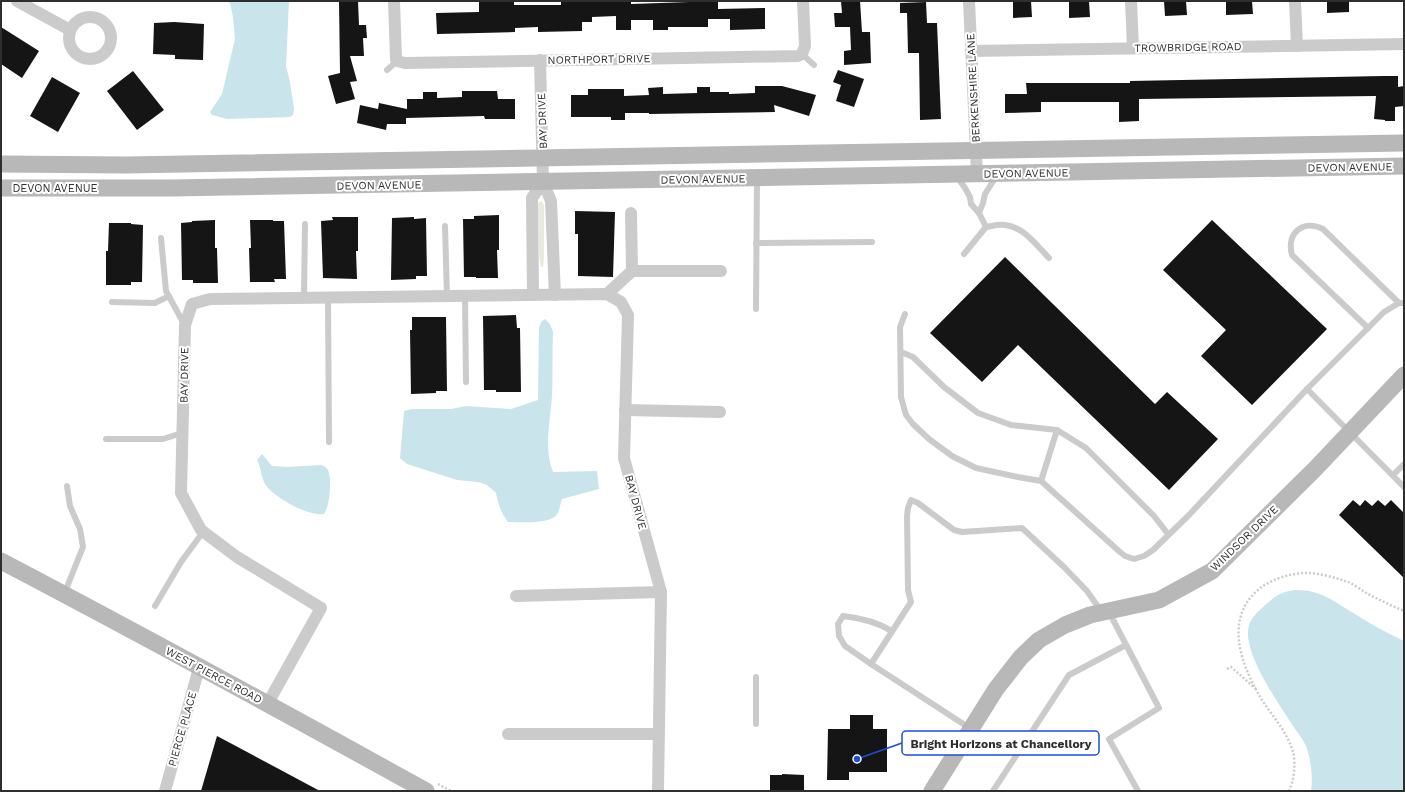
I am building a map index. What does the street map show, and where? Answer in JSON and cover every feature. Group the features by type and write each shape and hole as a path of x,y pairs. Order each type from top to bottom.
{"main road":[{"name":"DEVON AVENUE","path":"1,164 126,165 1404,143"},
{"name":"DEVON AVENUE","path":"1,188 172,188 1404,166"},
{"name":"WINDSOR DRIVE","path":"932,791 996,689 1021,657 1039,640 1065,625 1090,615 1159,600 1212,571 1404,376"},
{"name":"WEST PIERCE ROAD","path":"1,561 199,668 268,703 426,791"}],"street":[{"path":"17,1 70,30"},
{"path":"394,1 395,54 397,61"},
{"path":"802,54 805,46 803,1"},
{"name":"BERKENSHIRE LANE","path":"969,1 977,174"},
{"path":"1131,1 1134,48"},
{"path":"1295,1 1297,46"},
{"name":"TROWBRIDGE ROAD","path":"971,51 1404,44"},
{"name":"NORTHPORT DRIVE","path":"397,61 405,63 792,57 802,54"},
{"name":"BAY DRIVE","path":"540,60 543,182 551,201 555,295"},
{"path":"533,295 532,198 543,182"},
{"path":"630,213 632,271"},
{"path":"607,294 632,271 721,271"},
{"name":"BAY DRIVE","path":"268,703 321,608 237,558 203,532 181,493 184,325 192,304 210,299 607,294 620,302 628,315 624,458 661,592 658,791"},
{"path":"625,410 720,412"},
{"path":"516,596 661,592"},
{"name":"PIERCE PLACE","path":"165,791 199,668"},
{"path":"508,734 659,734"}],"lane":[{"path":"802,54 814,65"},
{"path":"387,70 397,61"},
{"path":"954,174 965,188 970,197 971,204 979,213 986,227"},
{"path":"979,213 985,194 998,174"},
{"path":"756,309 757,178"},
{"path":"304,298 305,224"},
{"path":"964,254 986,227 1003,224 1015,227 1025,233 1049,258"},
{"path":"905,314 900,327 901,397 906,414 913,424 929,439 952,456 976,468 1018,478 1041,481 1125,556 1134,559 1144,556 1153,550 1189,515 1307,389 1368,328 1384,312 1401,303 1323,229 1310,225 1303,226 1297,230 1293,235 1291,242 1290,248 1292,255 1368,328"},
{"path":"445,226 447,296"},
{"path":"161,238 166,291 184,325"},
{"path":"756,243 872,242"},
{"path":"112,302 155,303 169,296"},
{"path":"465,296 466,382"},
{"path":"328,297 329,442"},
{"path":"901,352 913,357 944,387 978,413 1011,425 1057,430 1086,448 1154,516 1168,534"},
{"path":"1307,389 1404,487"},
{"path":"1041,481 1057,430"},
{"path":"106,439 163,439 182,433"},
{"path":"1393,475 1404,464"},
{"path":"64,594 83,547 80,529 70,506 67,486"},
{"path":"871,664 911,602 908,590 907,516 911,500 918,503 954,530 962,532 1022,528 1065,568 1105,612 1126,645 1159,708 1109,739 1138,791"},
{"path":"155,606 181,562 203,532"},
{"path":"892,631 881,625 858,618 843,616 838,624 839,636 845,646 971,730"},
{"path":"992,791 1069,675 1126,645"},
{"path":"756,677 756,724"}],"path":[{"path":"1289,791 1294,762 1293,752 1287,736 1258,691 1244,663 1240,649 1238,624 1246,603 1262,586 1292,575 1306,573 1322,575 1345,581 1404,611"},
{"path":"1227,669 1231,667 1258,691"}],"shaded area":[{"path":"542,201 544,205 544,258 543,267 541,267 539,256 538,205 539,202"}],"water":[{"path":"225,1 289,1 286,66 294,109 293,115 290,117 227,119 212,115 210,112 222,94 235,39 230,3"},
{"path":"545,319 550,324 553,332 552,394 548,433 548,453 553,472 597,471 599,489 562,499 557,514 548,520 535,522 508,522 500,508 496,493 487,485 478,482 457,480 407,464 400,458 404,411 412,409 451,409 466,406 511,409 538,400 539,328 541,322"},
{"path":"262,454 272,466 324,466 328,470 329,474 330,492 328,505 324,514 317,514 301,509 275,495 265,484 257,460"},
{"path":"1304,590 1327,597 1385,632 1404,641 1404,791 1311,791 1311,768 1306,746 1279,705 1263,677 1256,663 1248,636 1249,625 1258,612 1277,596 1285,592"}],"building":[{"path":"339,1 358,1 359,25 366,25 367,38 363,38 364,56 350,56 357,81 350,82 355,99 336,104 328,76 340,73"},
{"path":"514,1 514,5 561,5 561,2 597,1 631,1 631,4 718,1 718,9 765,8 765,29 730,30 730,19 708,19 708,27 668,27 668,30 653,30 653,20 631,20 631,30 616,30 616,16 592,17 592,22 582,22 582,31 538,32 538,27 515,28 515,32 437,34 436,13 479,12 479,2"},
{"path":"841,1 860,1 862,32 870,32 871,63 844,65 844,51 851,50 850,27 835,27 834,13 842,13"},
{"path":"1013,1 1031,1 1032,17 1013,18"},
{"path":"1069,1 1089,1 1090,17 1069,18"},
{"path":"1164,1 1186,1 1187,15 1165,16"},
{"path":"1226,1 1252,1 1253,14 1226,15"},
{"path":"1327,1 1349,1 1349,12 1327,13"},
{"path":"926,2 927,23 937,23 941,119 920,120 919,53 908,53 907,13 900,13 900,3"},
{"path":"174,22 204,24 203,60 175,59 175,55 153,54 154,23"},
{"path":"1,27 39,51 22,78 1,64"},
{"path":"838,70 864,79 854,107 836,101 841,85 833,82"},
{"path":"133,71 164,110 137,130 107,91"},
{"path":"1398,76 1398,87 1404,86 1404,106 1395,107 1395,121 1374,119 1376,96 1139,99 1139,121 1119,122 1119,102 1041,102 1041,112 1005,113 1005,94 1027,94 1026,83 1130,83 1130,81"},
{"path":"52,77 80,93 58,132 30,116"},
{"path":"755,86 782,86 816,95 809,116 774,105 775,112 625,113 625,120 611,120 611,117 571,117 571,95 588,95 588,89 624,89 624,96 649,95 648,88 663,87 663,94 697,93 697,87 710,87 710,92 729,92 729,94 755,93"},
{"path":"462,91 497,91 498,99 515,99 515,119 485,119 484,116 406,118 406,124 387,124 386,130 357,123 360,105 378,109 379,103 407,109 407,99 423,99 423,92 437,92 437,98 462,97"},
{"path":"575,211 615,212 613,277 578,276 578,234 575,234"},
{"path":"499,215 499,250 497,250 498,278 464,277 463,219 474,219 474,216"},
{"path":"332,217 358,217 358,251 356,251 357,279 323,278 321,221 333,220"},
{"path":"414,217 414,219 426,218 427,276 416,276 416,279 391,280 392,218"},
{"path":"215,220 215,248 217,248 218,283 193,283 193,280 182,280 181,223"},
{"path":"250,220 284,221 286,279 274,279 275,282 250,282"},
{"path":"1212,220 1327,329 1252,405 1201,356 1226,330 1163,270"},
{"path":"109,223 131,223 143,225 142,282 131,282 131,285 106,285 106,251 108,251"},
{"path":"1005,257 1155,404 1167,392 1218,439 1169,490 1018,345 982,382 930,333"},
{"path":"516,315 517,328 520,328 521,392 496,392 496,390 484,390 483,316"},
{"path":"412,317 446,317 447,391 411,394 410,330 412,330"},
{"path":"1353,500 1360,506 1365,500 1372,506 1378,500 1385,506 1391,500 1404,513 1404,578 1339,515"},
{"path":"850,715 873,715 873,729 887,729 887,772 849,772 849,780 827,780 828,729 850,729"},
{"path":"217,736 320,791 201,791"},
{"path":"770,775 804,775 804,791 770,791"}],"place":[{"name":"Bright Horizons at Chancellory","path":"857,759"}]}
